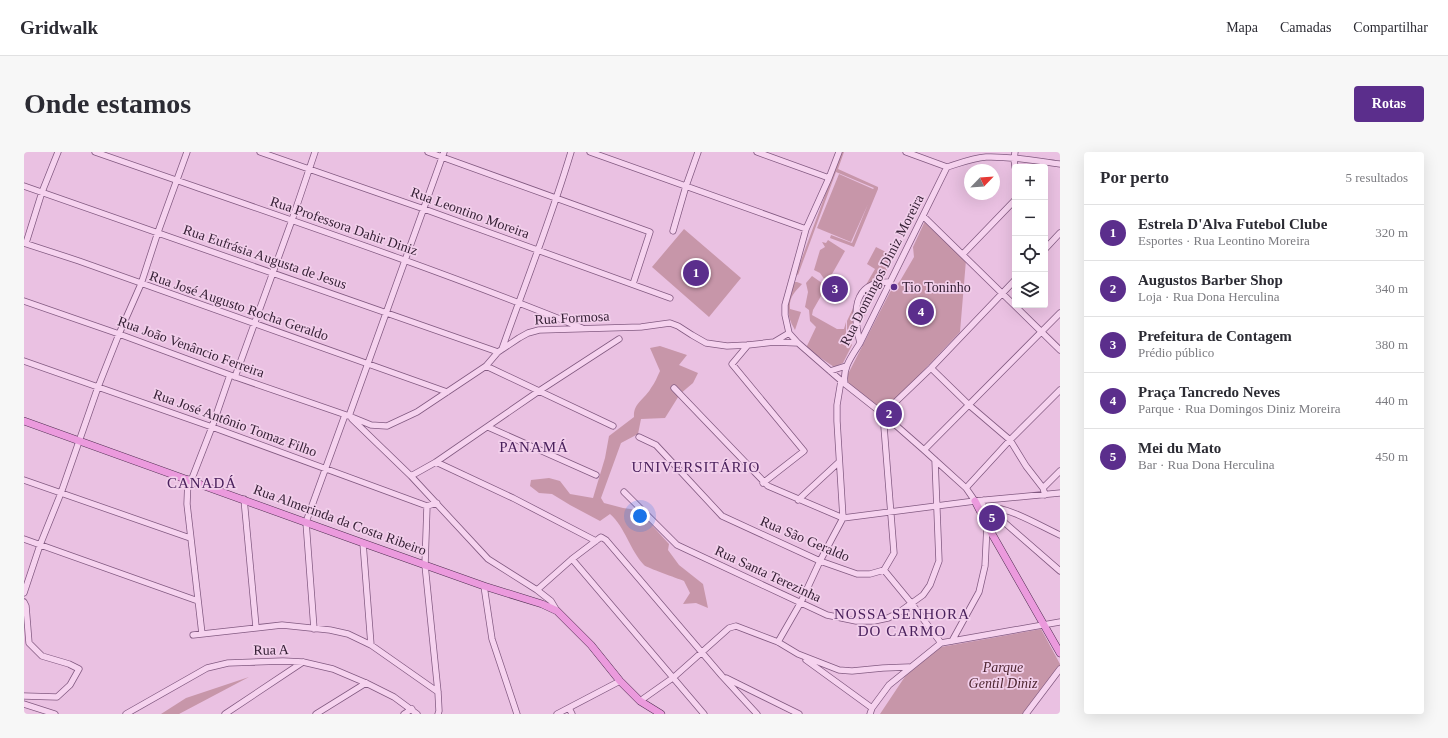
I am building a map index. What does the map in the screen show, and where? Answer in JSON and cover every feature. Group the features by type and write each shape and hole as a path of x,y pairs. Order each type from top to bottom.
{"main road":[{"name":"Rua Almerinda da Costa Ribeiro","path":"24,421 79,439 363,543 484,586 542,604 558,611"},
{"path":"975,501 988,508 987,525 1060,653"},
{"path":"558,611 591,645 620,681 640,701 661,714"}],"street":[{"path":"25,243 42,192 58,152"},
{"name":"Rua Professora Dahir Diniz","path":"95,152 405,260 519,302 584,329"},
{"path":"24,593 98,387 141,284 187,152"},
{"name":"Rua Leontino Moreira","path":"260,152 424,209 670,298"},
{"path":"202,634 187,504 190,480 255,324 315,152"},
{"path":"428,152 443,154 557,199 650,232 634,284"},
{"path":"500,351 557,199 571,152"},
{"path":"590,152 806,229"},
{"path":"673,231 698,152"},
{"path":"757,152 829,178"},
{"path":"839,152 806,229 785,305 785,315 789,333 798,343 843,383 883,414 924,450 966,488 975,501"},
{"path":"906,152 948,167 966,161 986,157 1024,159 1060,164"},
{"path":"1015,164 1016,152"},
{"path":"1022,152 1024,159"},
{"path":"314,629 306,522 325,468 367,364 443,154"},
{"name":"Rua Domingos Diniz Moreira","path":"843,518 837,405 846,366 860,343 948,167"},
{"name":"Rua Eufrásia Augusta de Jesus","path":"24,186 274,272 385,313 500,351"},
{"path":"963,254 1012,203"},
{"path":"923,216 1060,350"},
{"path":"1048,246 1060,233"},
{"name":"Rua José Augusto Rocha Geraldo","path":"25,243 447,392"},
{"path":"860,343 854,317 857,301 861,294 870,286 879,281 890,282"},
{"path":"883,414 931,368 1012,283"},
{"name":"Rua João Venâncio Ferreira","path":"24,302 347,415"},
{"path":"924,450 1060,313"},
{"name":"Rua Formosa","path":"347,415 371,425 387,426 417,412 486,366 500,351 528,333 539,330 641,327 670,323 678,326 706,343 727,346 774,342 798,343"},
{"name":"Rua Formosa","path":"774,342 789,333"},
{"path":"411,476 436,462 539,391 618,340"},
{"path":"748,345 732,364 804,451 764,482"},
{"name":"Rua José Antônio Tomaz Filho","path":"24,361 212,427 427,506"},
{"path":"486,366 613,426"},
{"path":"830,371 846,366"},
{"path":"931,368 968,405 1010,440 1026,466 1043,488 1045,495"},
{"path":"674,388 768,486 843,518 975,501 1060,493"},
{"path":"966,488 1010,440 1060,390"},
{"path":"883,414 894,553 884,570 941,643"},
{"path":"347,415 411,476 488,559 537,590 550,600 558,611"},
{"path":"488,427 596,475"},
{"name":"Rua São Geraldo","path":"639,437 656,445 722,516 820,561 857,574 870,574 884,570"},
{"name":"Rua Santa Terezinha","path":"624,492 677,545 827,615 856,622 874,621 888,618 912,604 923,595 930,585 939,561 935,460"},
{"path":"436,462 599,539 606,540 722,676 757,714"},
{"path":"798,500 839,462"},
{"path":"1043,488 1060,471"},
{"path":"24,480 190,538"},
{"path":"244,499 256,627"},
{"path":"988,508 997,499"},
{"path":"986,500 988,508 1060,572"},
{"path":"437,503 427,506 425,565 440,713"},
{"path":"988,508 1016,514 1060,535"},
{"path":"778,642 801,602 820,561 843,518"},
{"path":"952,640 980,592 985,566 987,525"},
{"path":"24,539 198,601"},
{"path":"537,590 572,559 599,539"},
{"path":"363,543 371,645"},
{"path":"572,559 704,714"},
{"path":"484,586 492,639 517,714"},
{"path":"24,602 26,606 29,643 42,656 69,664 79,670 70,685 57,697 24,696"},
{"path":"870,714 872,708 889,685 909,667 941,643 1060,622"},
{"path":"193,635 282,625 330,630 348,634 371,645 438,692"},
{"path":"640,701 674,677 729,628 736,626 778,642 798,654 872,708"},
{"path":"798,654 839,670 852,671 909,667"},
{"name":"Rua A","path":"126,714 207,668 228,663 283,661 303,662 333,669 394,697 418,714"},
{"path":"225,714 303,662"},
{"path":"1026,714 1060,669"},
{"path":"722,676 799,714"},
{"path":"557,714 620,681"},
{"path":"316,714 366,683"},
{"path":"24,704 47,713 55,714"},
{"path":"569,708 572,714"},
{"path":"404,714 412,709"}],"green space":[{"path":"841,152 844,152 838,169 878,187 878,189 854,247 830,238 831,235 852,243 868,204 851,242 817,228 839,174 873,189 874,188 836,172 798,275 796,274"},
{"path":"925,221 966,260 960,332 889,407 880,410 847,383 848,374 890,292 900,281 914,257 913,247"},
{"path":"684,229 741,278 709,317 652,267"},
{"path":"828,240 845,251 827,283 820,273 814,270 820,250 825,247 822,242 826,243"},
{"path":"876,247 894,256 883,278 873,281 863,290 875,269 867,264"},
{"path":"812,276 822,283 825,289 813,310 812,315 837,329 844,329 846,322 846,336 852,345 843,363 834,367 806,348 816,327 810,321 809,310 805,307 808,292 806,283"},
{"path":"795,282 802,284 794,293 790,301 790,309 801,312 795,330 788,312 788,300"},
{"path":"855,304 853,322 856,334 852,342 847,335 847,321"},
{"path":"859,304 868,309 858,328"},
{"path":"660,346 687,355 679,365 698,373 693,383 680,394 665,418 641,419 638,434 621,443 601,498 604,503 638,510 669,544 668,550 679,565 703,584 708,608 696,603 683,604 690,593 684,581 644,565 635,553 620,525 610,514 600,521 552,494 539,493 530,486 531,480 549,478 560,481 570,494 593,498 605,458 609,436 634,417 635,408 654,384 660,371 650,348"},
{"name":"Parque Gentil Diniz","path":"1041,629 1060,664 1060,667 1023,714 880,714 906,675 941,647"},
{"path":"249,677 179,714 161,714 186,698"}],"shaded area":[{"path":"925,300 933,307 930,309 932,312 931,315 923,316 919,311 921,302"}],"place":[{"name":"Estrela D'Alva Futebol Clube","path":"696,273"},
{"name":"Tio Toninho","path":"894,287"},
{"name":"Prefeitura de Contagem","path":"835,289"},
{"name":"Praça Tancredo Neves","path":"921,312"},
{"name":"Augustos Barber Shop","path":"889,414"},
{"name":"Mei du Mato","path":"992,518"}],"district":[{"name":"PANAMÁ","path":"534,447"},
{"name":"UNIVERSITÁRIO","path":"696,467"},
{"name":"CANADÁ","path":"202,483"},
{"name":"NOSSA SENHORA DO CARMO","path":"902,622"}]}
